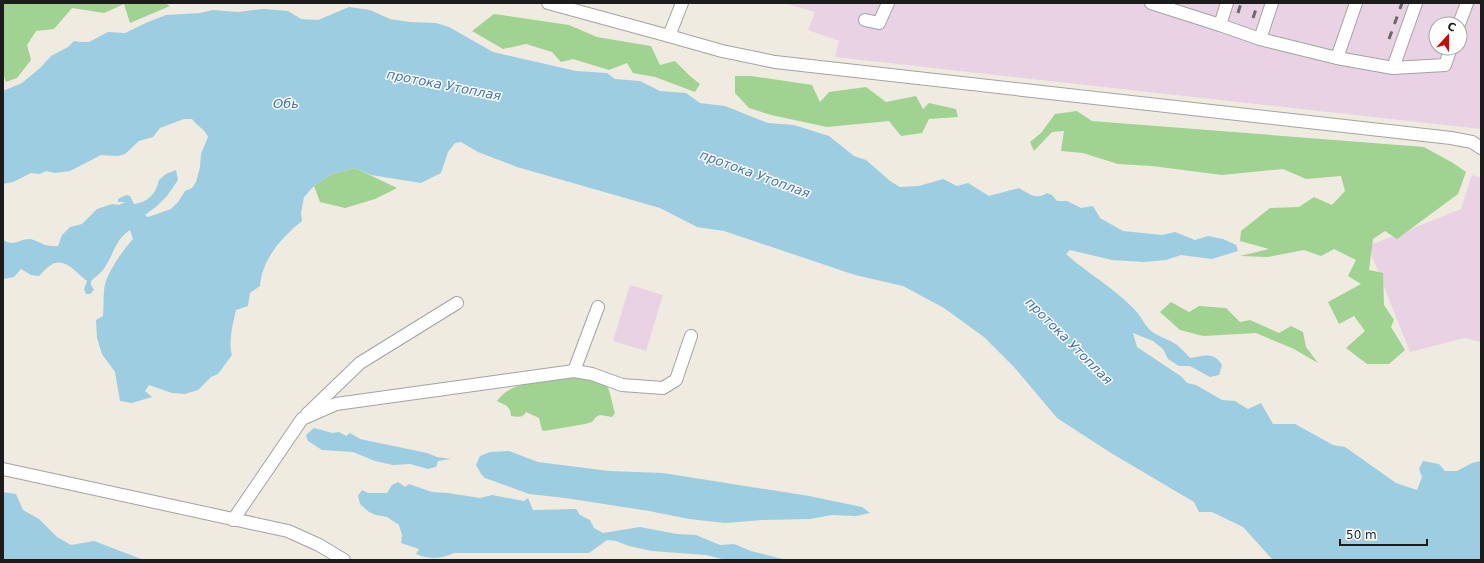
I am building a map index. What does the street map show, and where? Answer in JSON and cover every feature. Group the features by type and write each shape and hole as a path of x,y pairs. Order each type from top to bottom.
{"street":[{"path":"548,3 722,51 775,62 1451,138 1472,142 1481,148"},
{"path":"668,36 682,3"},
{"path":"865,20 879,23 888,3"},
{"path":"1151,3 1260,39 1337,58 1393,68 1445,65 1448,56"},
{"path":"1220,25 1227,3"},
{"path":"1260,39 1272,3"},
{"path":"1337,58 1356,3"},
{"path":"1393,68 1416,3"},
{"path":"1463,16 1467,3"},
{"path":"233,520 302,419 360,363 457,303"},
{"path":"574,371 598,307"},
{"path":"302,419 336,404 574,371 592,374 622,385 663,388 676,380 691,336"},
{"path":"3,469 288,531 319,545 344,560"}],"shaded area":[{"path":"784,3 1481,3 1481,129 835,57 839,41 808,30 815,12"},
{"path":"1472,175 1481,178 1481,342 1465,338 1410,352 1368,246 1461,209"},
{"path":"630,285 663,295 646,351 613,341"}],"green space":[{"path":"3,3 165,3 170,6 130,23 124,4 104,13 72,8 54,29 36,31 27,45 31,60 17,78 6,82 3,74"},
{"path":"494,14 569,25 597,37 651,46 660,65 675,61 700,84 695,92 655,77 633,73 627,63 609,70 573,59 561,62 552,52 526,44 503,49 472,31"},
{"path":"735,76 751,76 812,85 820,102 829,92 866,87 886,102 916,96 923,109 929,103 956,109 958,117 929,119 922,133 901,136 889,121 827,127 771,115 749,108 735,93"},
{"path":"1077,111 1092,121 1424,147 1466,172 1458,194 1397,239 1385,231 1373,239 1369,270 1383,273 1384,305 1394,320 1391,327 1405,350 1389,364 1367,364 1346,348 1365,331 1354,316 1339,324 1328,302 1361,284 1348,276 1356,260 1334,249 1321,256 1304,250 1268,257 1240,256 1269,249 1240,241 1241,231 1270,208 1299,207 1314,197 1332,205 1345,191 1341,176 1306,179 1283,169 1222,175 1152,166 1118,164 1083,153 1061,151 1064,131 1052,132 1034,151 1030,142 1041,133 1055,114"},
{"path":"355,168 397,188 375,199 345,208 320,202 314,186 332,174"},
{"path":"1171,302 1189,312 1199,306 1226,308 1240,322 1250,320 1279,333 1291,326 1303,332 1306,347 1318,363 1294,349 1256,333 1203,336 1180,330 1160,312"},
{"path":"573,375 592,379 602,383 608,388 615,413 612,417 600,415 592,422 585,424 544,431 542,430 539,418 526,412 522,416 511,416 510,410 507,406 497,401 502,395 515,387 522,385 523,383"}],"water":[{"name":"Обь","path":"349,7 370,10 390,19 410,22 436,23 449,27 493,52 576,71 607,73 615,79 640,81 660,91 686,93 700,103 725,106 768,123 794,125 829,136 854,156 866,160 890,181 900,187 919,186 943,179 957,186 968,183 989,196 1019,188 1036,196 1047,193 1052,195 1057,201 1067,201 1081,208 1093,206 1100,218 1123,231 1162,235 1175,232 1195,240 1208,236 1223,239 1236,245 1238,251 1212,259 1181,255 1166,260 1144,262 1112,260 1070,250 1066,254 1125,300 1135,310 1150,330 1177,345 1190,358 1212,356 1222,365 1219,375 1210,377 1190,366 1179,366 1168,359 1163,349 1153,341 1133,333 1137,347 1182,377 1187,383 1196,385 1222,400 1235,401 1248,409 1261,403 1273,424 1295,424 1333,445 1345,447 1396,483 1417,490 1422,477 1419,469 1423,461 1439,464 1445,471 1457,471 1472,463 1481,461 1481,560 1273,560 1243,527 1212,512 1199,512 1194,502 1111,453 1057,418 1014,367 984,337 944,308 903,286 855,275 724,231 697,227 660,208 517,167 478,152 461,142 455,143 448,152 441,173 421,183 371,175 355,168 332,174 314,186 304,197 301,213 302,221 280,241 274,249 265,267 260,286 250,293 248,306 236,310 232,326 232,355 218,374 211,377 198,390 185,394 172,393 149,385 145,391 152,397 132,403 120,401 115,372 102,354 97,338 96,320 103,316 104,288 107,278 117,260 133,239 130,230 121,238 103,270 91,281 91,285 94,290 90,294 86,294 84,289 87,281 66,264 61,263 56,263 50,266 39,276 31,275 21,269 14,277 3,279 3,240 14,243 30,239 45,245 58,246 62,235 70,227 82,224 97,209 112,204 119,205 125,202 118,202 118,199 126,195 130,196 134,204 139,203 151,196 158,185 159,180 166,174 176,170 178,180 167,196 145,215 148,217 171,209 178,202 185,191 192,188 196,182 200,167 201,154 208,137 192,119 184,119 160,128 153,137 139,141 125,154 118,156 101,155 70,171 55,173 46,171 40,174 31,173 13,182 3,184 3,91 22,83 40,68 51,56 68,47 74,41 89,42 108,32 125,33 166,15 200,13 213,10 238,12 263,9 288,11 301,19 318,20"},
{"path":"314,428 332,433 339,432 346,436 350,433 360,439 451,459 438,461 436,467 428,469 410,464 393,465 375,461 353,452 322,450 308,441 306,435"},
{"path":"509,451 538,462 609,471 663,473 809,496 862,507 870,513 856,516 832,515 810,519 763,520 725,523 689,519 649,511 565,498 529,494 485,478 476,465 480,456 490,452"},
{"path":"398,482 405,487 409,484 432,492 480,498 492,495 524,501 528,498 533,510 576,509 580,515 590,520 594,528 603,533 640,527 677,534 696,535 720,545 734,544 751,551 787,560 726,560 706,555 652,551 607,540 589,553 454,553 440,558 430,558 416,554 419,549 401,543 402,535 399,525 387,517 369,512 360,504 358,496 362,490 368,493 387,493 392,485"},
{"path":"3,492 16,494 23,510 39,519 57,537 71,545 94,541 144,560 3,560"}],"railway":[{"path":"1238,13 1241,3"},
{"path":"1253,18 1258,3"},
{"path":"1389,39 1402,3"}],"water label":[{"name":"протока Утоплая","path":"444,85"},
{"name":"протока Утоплая","path":"755,174"},
{"name":"протока Утоплая","path":"1069,341"}]}
